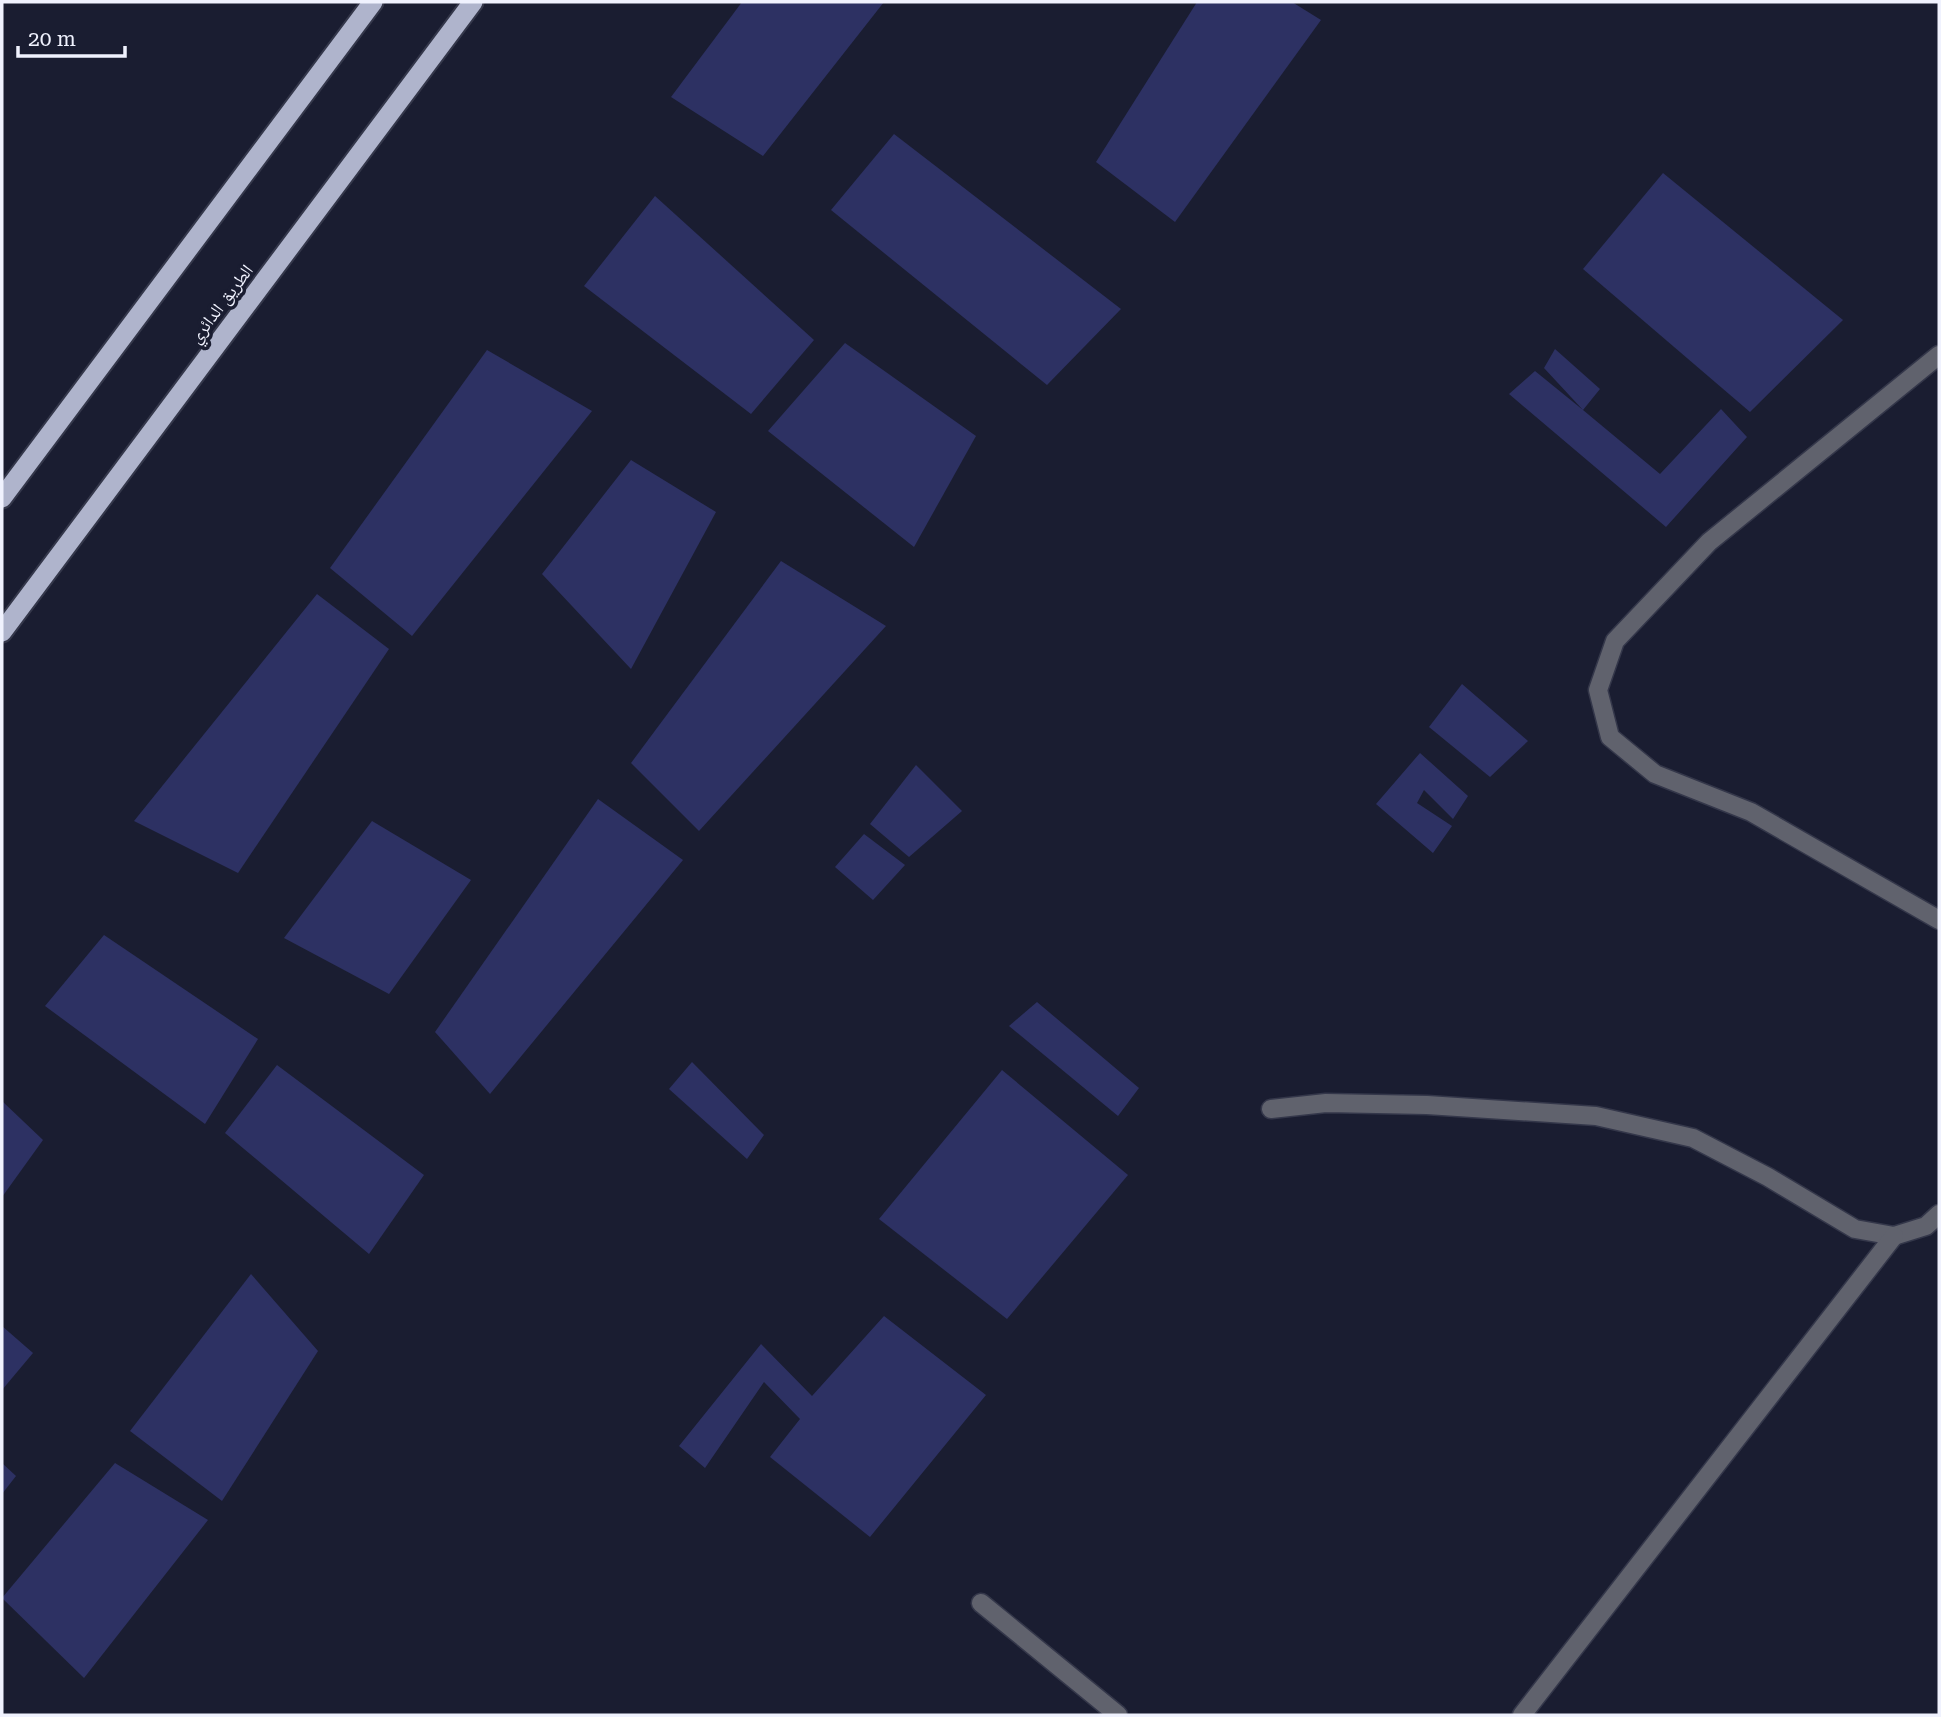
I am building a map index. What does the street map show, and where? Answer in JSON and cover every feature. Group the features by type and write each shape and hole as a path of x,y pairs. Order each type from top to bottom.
{"highway":[{"path":"2,498 373,2"},
{"name":"الطريق الدائري","path":"2,632 473,2"}],"lane":[{"path":"1939,355 1709,542 1615,641 1598,691 1610,737 1655,774 1751,812 1939,920"},
{"path":"1271,1109 1326,1103 1427,1105 1596,1116 1693,1138 1768,1177 1855,1229 1894,1236 1926,1226 1939,1214"},
{"path":"1522,1715 1894,1236"},
{"path":"981,1604 1118,1715"}],"building":[{"path":"742,2 884,2 763,156 671,97"},
{"path":"1197,2 1292,2 1321,20 1175,222 1096,162"},
{"path":"894,134 1121,309 1047,385 831,210"},
{"path":"1663,173 1843,320 1750,412 1583,269"},
{"path":"655,196 814,340 751,414 584,286"},
{"path":"845,343 976,436 914,547 768,431"},
{"path":"1555,349 1600,389 1583,410 1544,368"},
{"path":"487,350 592,411 412,636 330,568"},
{"path":"1535,371 1660,474 1721,409 1747,437 1666,527 1509,394"},
{"path":"631,460 716,512 631,669 542,574"},
{"path":"781,561 886,626 699,831 631,763"},
{"path":"317,594 389,649 238,873 134,821"},
{"path":"1462,684 1528,741 1490,777 1429,727"},
{"path":"1420,753 1468,796 1453,819 1424,790 1417,803 1452,826 1433,853 1376,804"},
{"path":"916,765 962,811 909,857 870,824"},
{"path":"598,799 683,860 490,1094 435,1032"},
{"path":"372,821 471,880 389,994 284,938"},
{"path":"864,834 905,865 873,900 835,867"},
{"path":"104,935 258,1039 205,1124 45,1006"},
{"path":"1037,1002 1139,1088 1118,1116 1009,1026"},
{"path":"692,1062 764,1135 747,1159 669,1089"},
{"path":"277,1065 424,1175 369,1254 225,1133"},
{"path":"1002,1070 1128,1175 1007,1319 879,1219"},
{"path":"2,1101 43,1140 2,1197"},
{"path":"251,1274 318,1351 222,1501 130,1431"},
{"path":"884,1316 986,1395 870,1537 770,1457 800,1419 764,1382 705,1468 679,1446 761,1344 812,1396"},
{"path":"2,1326 33,1353 2,1390"},
{"path":"2,1463 16,1476 2,1494"},
{"path":"115,1463 208,1520 84,1678 2,1598"}]}
